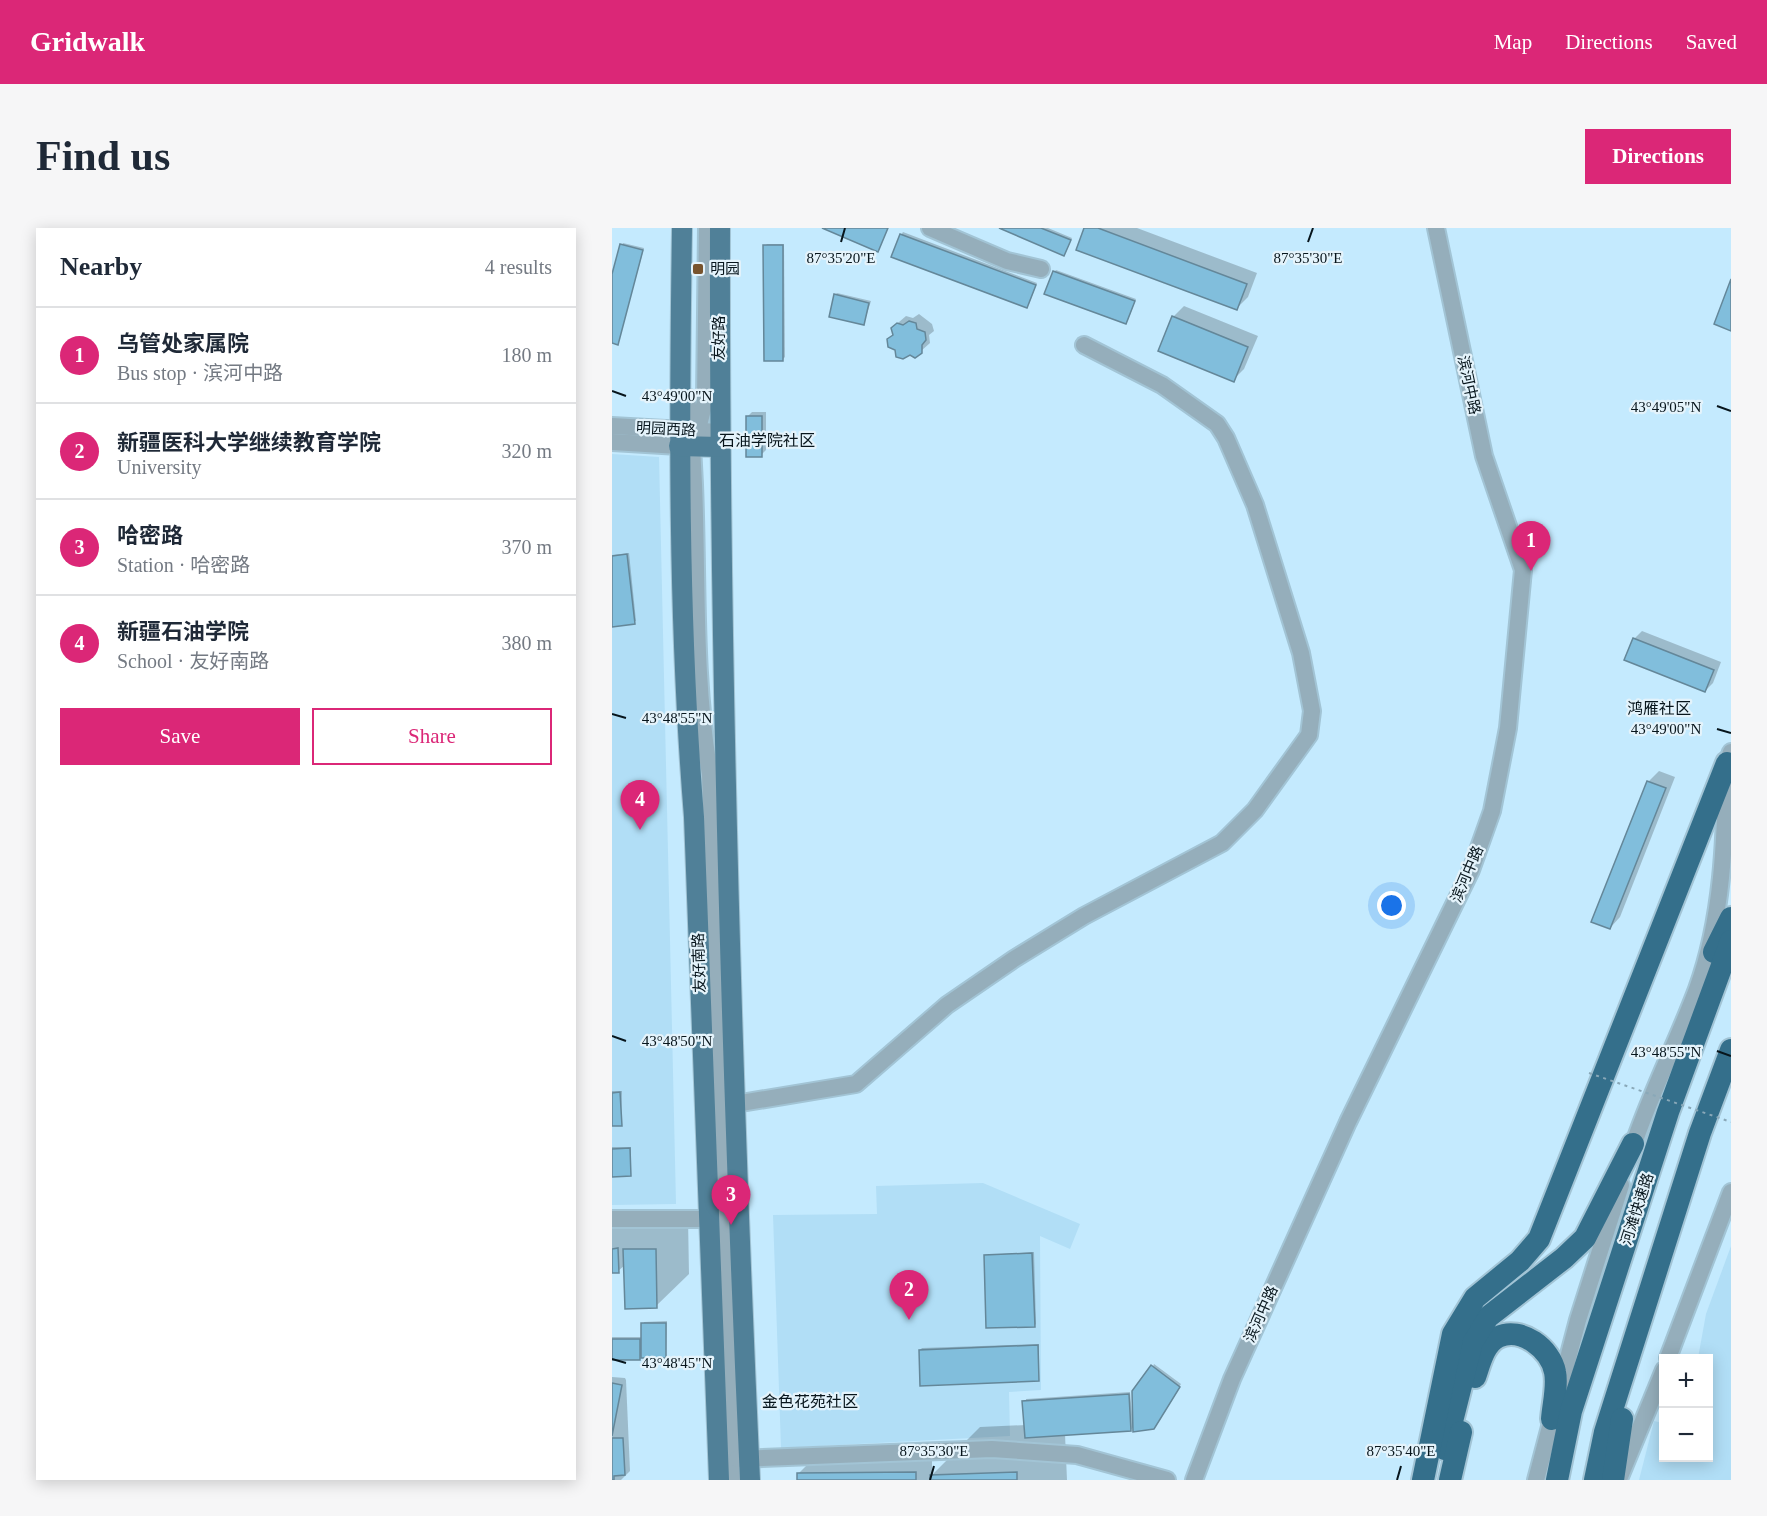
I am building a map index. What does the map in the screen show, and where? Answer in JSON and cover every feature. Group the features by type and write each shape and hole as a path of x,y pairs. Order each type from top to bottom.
{"highway":[{"path":"1423,1480 1453,1334 1475,1298 1520,1261 1539,1239 1729,758"},
{"path":"1698,987 1731,918"},
{"name":"河滩快速路","path":"1557,1480 1571,1411 1668,1112 1731,941"},
{"path":"1613,1480 1640,1326 1700,1133 1731,1050"},
{"path":"1450,1480 1472,1342 1488,1317 1564,1258 1585,1238 1634,1144"},
{"path":"1595,1480 1605,1432 1674,1220"},
{"path":"1438,1480 1464,1390 1485,1351 1497,1338 1513,1334 1530,1339 1548,1354 1555,1372 1552,1419"}],"main road":[{"path":"682,228 688,437 719,440"},
{"name":"友好路","path":"719,440 720,228"},
{"name":"友好南路","path":"688,437 686,722 723,1219 730,1465"},
{"name":"友好南路","path":"719,440 735,1104 723,1219 730,1465"},
{"name":"友好南路","path":"730,1465 750,1480"}],"street":[{"path":"688,228 686,385 688,437"},
{"path":"688,437 705,401 706,228"},
{"path":"930,228 1007,261 1041,269"},
{"name":"滨河中路","path":"1194,1480 1232,1378 1348,1122 1471,870 1492,811 1508,728 1523,570 1484,456 1436,228"},
{"path":"735,1104 856,1084 947,1005 1014,959 1084,916 1222,843 1256,810 1309,735 1312,711 1301,653 1255,504 1226,438 1217,424 1161,385 1084,345"},
{"name":"明园西路","path":"612,426 688,437"},
{"name":"明园西路","path":"612,442 688,437"},
{"path":"1536,1480 1578,1320 1634,1144 1698,987 1713,921 1725,847 1729,758"},
{"path":"1670,1354 1731,1192"},
{"path":"612,1219 723,1219"},
{"path":"1619,1480 1659,1382"},
{"path":"732,1480 730,1465 992,1449 1077,1455 1167,1480"}],"path":[{"path":"1589,1073 1731,1122"}],"shaded area":[{"path":"612,454 659,457 676,1204 612,1205"},
{"path":"983,1183 1080,1224 1070,1249 1040,1236 1041,1390 1009,1392 1010,1436 781,1448 773,1215 877,1214 876,1186"},
{"path":"1731,1246 1731,1480 1639,1480 1654,1421 1659,1422 1659,1462 1713,1462 1713,1354 1699,1354 1706,1314"}],"building":[{"path":"822,228 888,228 878,252"},
{"path":"999,228 1041,228 1071,240 1064,256"},
{"path":"1084,228 1098,228 1247,284 1237,310 1076,250"},
{"path":"900,234 1036,285 1027,308 891,257"},
{"path":"620,244 643,250 618,345 612,343 612,274"},
{"path":"763,245 783,245 783,361 764,361"},
{"path":"1053,271 1135,301 1126,324 1044,294"},
{"path":"1731,279 1731,331 1714,324"},
{"path":"834,294 869,303 864,325 829,317"},
{"path":"1172,316 1248,347 1234,382 1158,351"},
{"path":"909,321 916,323 917,329 925,332 926,340 922,345 922,353 915,358 910,355 903,359 896,357 895,350 888,347 887,339 893,335 891,328 897,323 903,325"},
{"path":"746,416 762,416 762,457 746,457"},
{"path":"627,554 635,624 612,627 612,556"},
{"path":"1633,638 1714,670 1705,692 1624,660"},
{"path":"1647,781 1666,788 1610,929 1591,922"},
{"path":"620,1092 622,1126 612,1126 612,1093"},
{"path":"630,1148 631,1176 612,1177 612,1149"},
{"path":"618,1248 619,1273 612,1273 612,1249"},
{"path":"623,1249 656,1249 657,1308 625,1309"},
{"path":"1032,1253 1035,1327 986,1328 984,1255"},
{"path":"641,1323 666,1323 666,1358 641,1358"},
{"path":"612,1339 640,1339 640,1360 612,1360"},
{"path":"1038,1345 1039,1381 920,1386 919,1350"},
{"path":"1151,1365 1180,1387 1154,1429 1133,1432 1132,1391"},
{"path":"612,1383 622,1385 612,1436"},
{"path":"1129,1394 1131,1431 1025,1438 1022,1401"},
{"path":"612,1438 623,1438 625,1475 614,1476 614,1480 612,1480"},
{"path":"916,1472 916,1480 797,1480 797,1473"},
{"path":"1017,1472 1017,1480 930,1480 930,1475"}],"place":[{"name":"明园","path":"698,269"},
{"name":"乌管处家属院","path":"1531,571"},
{"name":"新疆石油学院","path":"640,830"},
{"name":"哈密路","path":"731,1225"},
{"name":"新疆医科大学继续教育学院","path":"909,1320"}],"district":[{"name":"石油学院社区","path":"767,440"},
{"name":"鸿雁社区","path":"1659,708"},
{"name":"金色花苑社区","path":"810,1401"}]}
